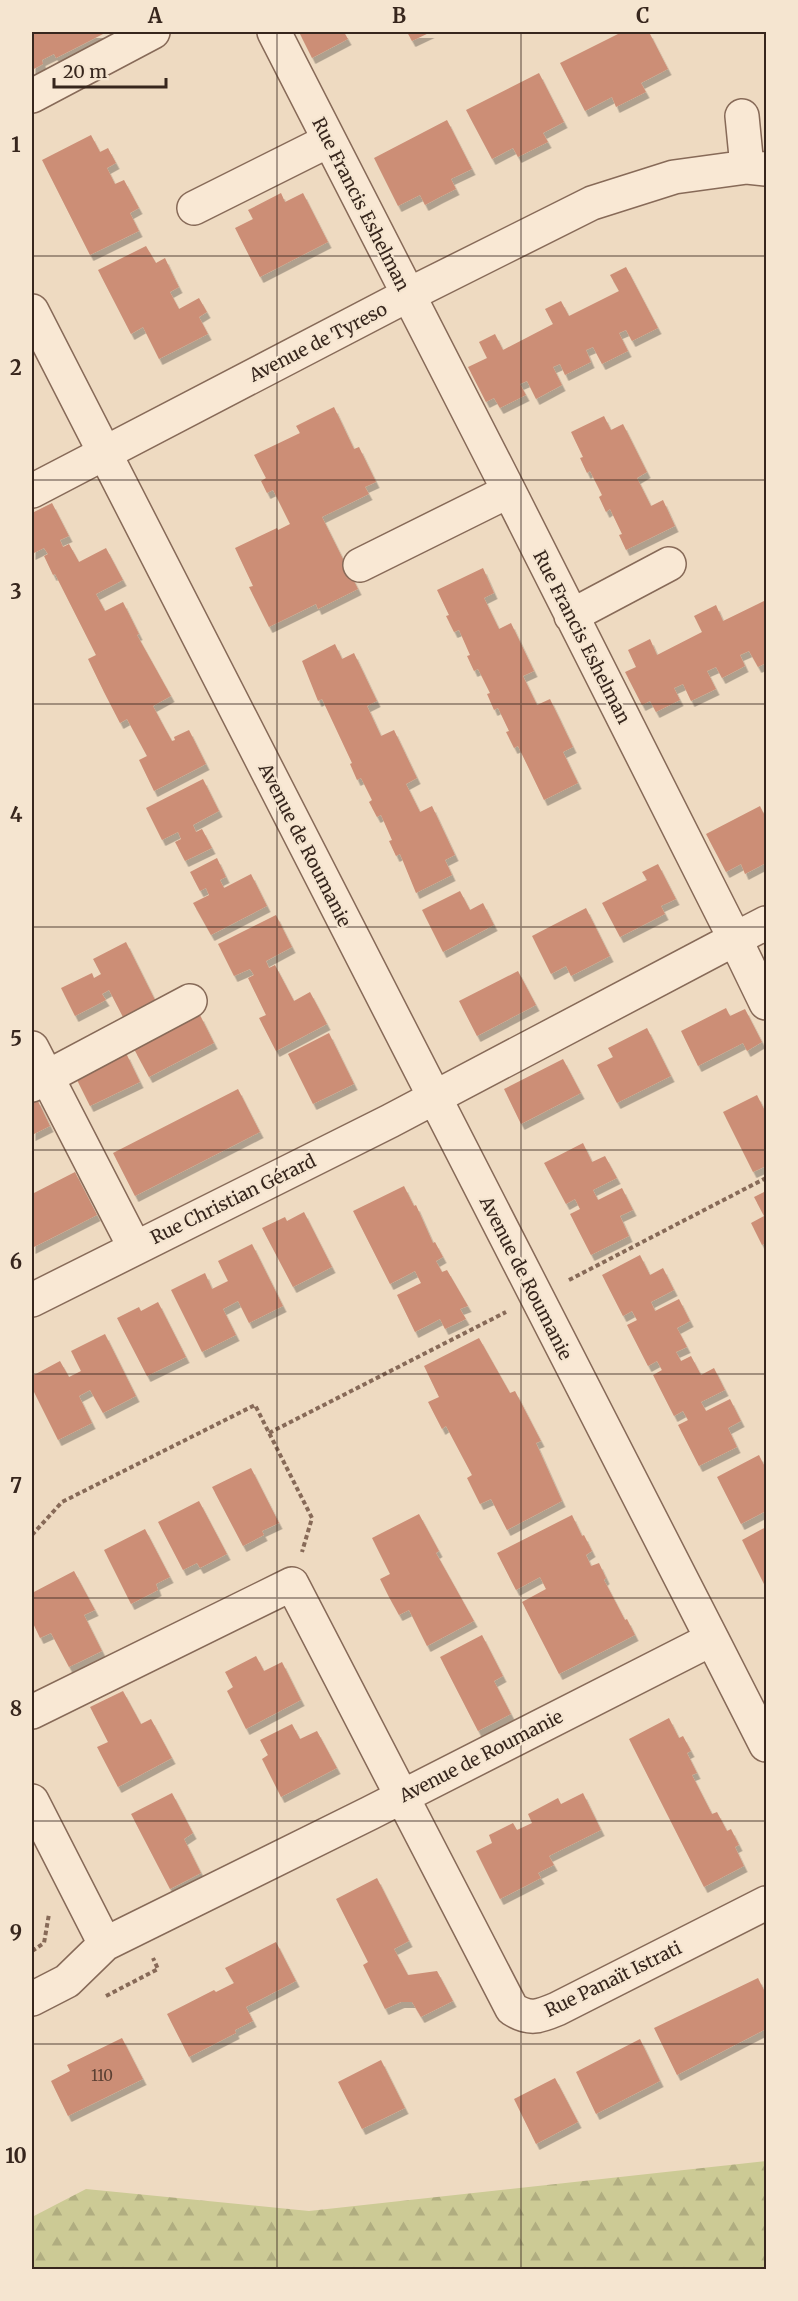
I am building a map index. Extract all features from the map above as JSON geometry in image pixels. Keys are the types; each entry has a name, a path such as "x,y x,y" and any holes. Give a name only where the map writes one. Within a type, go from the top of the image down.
{"street":[{"path":"32,96 153,32"},
{"name":"Rue Francis Eshelman","path":"274,32 509,491 766,1003"},
{"name":"Avenue de Tyreso","path":"32,490 408,295 592,203 674,177 757,168 742,116"},
{"path":"194,208 328,141"},
{"name":"Avenue de Roumanie","path":"32,310 712,1639 402,1797 105,1944 67,1981 32,1999"},
{"path":"360,565 509,491"},
{"path":"571,616 669,564"},
{"path":"434,1098 766,923"},
{"path":"39,1081 190,1001"},
{"path":"32,1048 39,1081 135,1248"},
{"name":"Rue Christian Gérard","path":"32,1300 434,1098"},
{"path":"32,1712 292,1584 402,1797"},
{"path":"712,1639 766,1745"},
{"name":"Rue Panaït Istrati","path":"402,1797 504,1995 512,2009 525,2017 541,2015 557,2009 766,1903"},
{"path":"32,1801 105,1944"}],"path":[{"path":"32,1535 62,1502 255,1405 312,1518 292,1584"},
{"path":"32,1951 44,1943 51,1905"}],"green space":[{"path":"766,2161 766,2269 32,2269 32,2217 86,2189 309,2211"}],"building":[{"path":"32,32 107,32 56,58 54,54 42,60 43,64 32,70"},
{"path":"299,32 344,32 348,39 312,58"},
{"path":"407,32 431,32 412,41"},
{"path":"622,32 649,32 668,69 641,83 646,92 616,107 612,97 585,111 560,63"},
{"path":"539,73 564,122 543,133 548,142 518,157 513,148 492,159 466,110"},
{"path":"447,120 472,169 451,179 456,189 425,205 420,195 398,206 374,158"},
{"path":"91,135 100,152 108,148 116,163 107,168 115,184 124,180 139,208 130,213 139,231 90,255 42,160"},
{"path":"281,193 285,202 303,193 328,242 260,277 235,228 253,219 248,210"},
{"path":"146,246 156,263 165,258 179,287 170,292 179,309 199,298 207,312 199,317 208,334 159,359 143,327 131,334 98,270"},
{"path":"626,267 658,328 632,341 626,330 619,333 628,351 602,364 593,347 586,350 591,362 565,375 560,364 553,367 562,385 536,399 527,381 520,384 526,395 500,408 494,398 486,402 468,367 487,358 479,342 495,334 503,350 553,324 545,309 561,301 569,316 619,291 610,275"},
{"path":"334,407 354,449 359,447 376,482 365,487 369,494 322,517 358,589 318,609 316,604 269,627 249,587 253,586 235,548 290,524 273,490 267,493 261,481 266,478 254,455 300,433 296,426"},
{"path":"604,416 611,430 623,424 647,472 637,478 651,506 663,500 675,526 626,550 619,535 622,534 610,509 606,512 599,497 602,495 590,471 587,473 580,458 583,457 571,432"},
{"path":"52,503 69,536 60,540 63,547 69,544 79,562 106,548 123,580 96,594 105,611 123,602 139,634 137,635 171,696 153,706 172,741 175,740 174,737 189,730 206,764 154,791 139,760 147,756 127,719 120,723 104,692 88,659 96,655 55,574 53,575 44,556 48,554 44,548 32,554 32,513"},
{"path":"483,568 494,593 484,598 499,629 511,623 534,671 523,676 537,705 550,699 573,747 563,752 578,783 544,800 518,746 514,748 506,732 509,731 498,708 494,710 487,694 490,693 478,669 474,671 459,630 454,632 437,590"},
{"path":"766,600 766,663 758,667 749,651 740,655 745,666 722,678 716,667 707,671 716,689 691,701 683,684 674,688 680,700 656,712 650,701 642,705 625,672 636,667 628,650 650,639 657,655 702,632 694,616 716,605 723,621"},
{"path":"335,644 342,659 354,653 377,701 367,706 381,736 394,730 417,778 406,784 420,812 432,806 455,855 445,860 452,875 416,893 400,854 396,856 389,841 392,840 381,815 377,817 369,802 372,800 361,778 357,780 350,764 352,763 322,699 318,701 302,661"},
{"path":"203,779 219,811 193,825 196,832 202,829 212,848 185,861 175,842 181,839 178,832 162,840 146,808"},
{"path":"760,806 766,818 766,863 745,874 741,864 726,872 706,834"},
{"path":"217,858 226,877 220,880 224,888 251,874 267,906 211,935 193,903 209,895 206,888 200,891 190,872"},
{"path":"658,864 676,899 661,906 665,914 620,937 602,903 647,880 642,872"},
{"path":"460,891 470,910 483,903 494,925 443,952 422,910"},
{"path":"586,908 610,956 571,976 566,966 551,974 532,936"},
{"path":"276,915 292,947 266,961 269,968 275,965 294,1001 310,992 327,1024 276,1051 259,1018 266,1015 248,978 254,975 250,969 234,976 218,944"},
{"path":"126,942 155,1000 123,1017 109,990 102,994 106,1000 75,1016 61,988 92,973 94,978 101,974 93,959"},
{"path":"518,971 536,1005 477,1036 459,1001"},
{"path":"726,1008 730,1016 745,1009 762,1042 747,1051 743,1043 698,1066 681,1031"},
{"path":"200,1015 214,1043 149,1077 134,1049"},
{"path":"647,1028 671,1076 617,1103 597,1065 613,1057 608,1048"},
{"path":"329,1033 354,1084 313,1104 288,1054"},
{"path":"126,1053 140,1082 90,1106 76,1078"},
{"path":"563,1059 581,1093 521,1124 504,1089"},
{"path":"238,1089 260,1132 135,1196 113,1153"},
{"path":"757,1095 766,1113 766,1166 753,1172 723,1112"},
{"path":"37,1099 50,1126 32,1135 32,1101"},
{"path":"583,1143 592,1162 605,1156 617,1178 593,1190 598,1200 622,1188 633,1210 620,1216 629,1236 591,1255 570,1214 580,1209 575,1199 566,1204 544,1163"},
{"path":"75,1172 97,1215 32,1248 32,1194"},
{"path":"404,1186 414,1206 416,1205 433,1243 435,1242 443,1257 436,1261 442,1272 447,1270 468,1306 460,1309 466,1319 445,1329 440,1319 415,1332 397,1295 421,1283 415,1271 390,1284 353,1211"},
{"path":"766,1191 766,1243 762,1245 751,1223 764,1216 754,1197"},
{"path":"304,1212 332,1267 293,1287 262,1228 285,1217 287,1221"},
{"path":"252,1244 283,1306 249,1323 238,1301 223,1309 236,1335 202,1352 171,1290 205,1273 212,1289 228,1281 218,1261"},
{"path":"640,1255 650,1275 663,1268 674,1290 651,1302 655,1311 679,1299 690,1321 677,1328 687,1347 676,1352 681,1361 691,1356 701,1375 714,1368 725,1390 701,1402 706,1411 730,1399 741,1421 728,1428 737,1447 699,1466 678,1425 688,1420 683,1411 674,1416 653,1375 662,1370 657,1361 648,1366 627,1325 637,1320 632,1311 623,1316 602,1275"},
{"path":"158,1302 186,1357 147,1376 117,1318 139,1307 141,1311"},
{"path":"105,1334 136,1396 103,1413 90,1390 79,1396 92,1423 58,1440 32,1388 32,1376 60,1361 69,1377 81,1371 71,1351"},
{"path":"479,1338 510,1393 515,1391 541,1441 536,1443 562,1501 507,1530 491,1499 480,1504 467,1478 472,1475 446,1426 442,1429 428,1402 439,1397 424,1366"},
{"path":"759,1455 766,1469 766,1511 741,1524 717,1477"},
{"path":"251,1468 279,1523 262,1531 264,1535 243,1546 212,1487"},
{"path":"199,1501 227,1554 200,1568 197,1563 183,1570 158,1522"},
{"path":"419,1514 439,1551 436,1553 474,1621 427,1646 409,1610 399,1615 389,1597 380,1579 390,1574 372,1538"},
{"path":"572,1515 592,1551 586,1555 591,1566 599,1563 606,1578 604,1580 635,1635 559,1674 522,1602 546,1589 540,1577 516,1590 497,1553"},
{"path":"766,1527 766,1588 742,1540"},
{"path":"145,1529 170,1577 156,1584 158,1590 131,1604 104,1550"},
{"path":"74,1571 95,1610 84,1615 102,1651 69,1667 51,1633 40,1638 32,1621 32,1593"},
{"path":"482,1635 503,1676 494,1681 511,1714 478,1731 440,1657"},
{"path":"256,1656 264,1671 282,1662 301,1700 246,1729 227,1691 233,1687 225,1672"},
{"path":"123,1691 141,1724 151,1719 172,1758 118,1787 97,1747 108,1742 90,1707"},
{"path":"669,1718 679,1738 683,1736 691,1751 687,1753 697,1773 692,1775 712,1814 717,1812 727,1831 731,1829 739,1845 735,1847 744,1866 704,1887 629,1739"},
{"path":"292,1724 300,1739 317,1731 337,1768 281,1797 262,1759 268,1755 260,1740"},
{"path":"172,1793 193,1833 184,1839 201,1873 170,1889 131,1814"},
{"path":"583,1793 601,1830 549,1856 554,1865 538,1873 541,1878 500,1899 476,1851 492,1843 489,1835 513,1823 517,1830 532,1823 528,1814 558,1798 561,1804"},
{"path":"377,1878 409,1941 394,1949 408,1975 437,1971 453,2001 421,2017 412,2002 401,2002 385,2009 363,1965 368,1962 336,1899"},
{"path":"276,1942 296,1981 246,2007 253,2021 235,2030 236,2033 189,2057 167,2014 214,1990 216,1992 234,1983 225,1968"},
{"path":"758,1978 766,1994 766,2029 677,2075 654,2028"},
{"path":"122,2038 143,2079 68,2116 51,2081 70,2071 67,2065"},
{"path":"640,2039 660,2081 596,2114 576,2072"},
{"path":"381,2060 405,2108 362,2129 338,2082"},
{"path":"555,2078 578,2122 536,2144 514,2099"}]}
